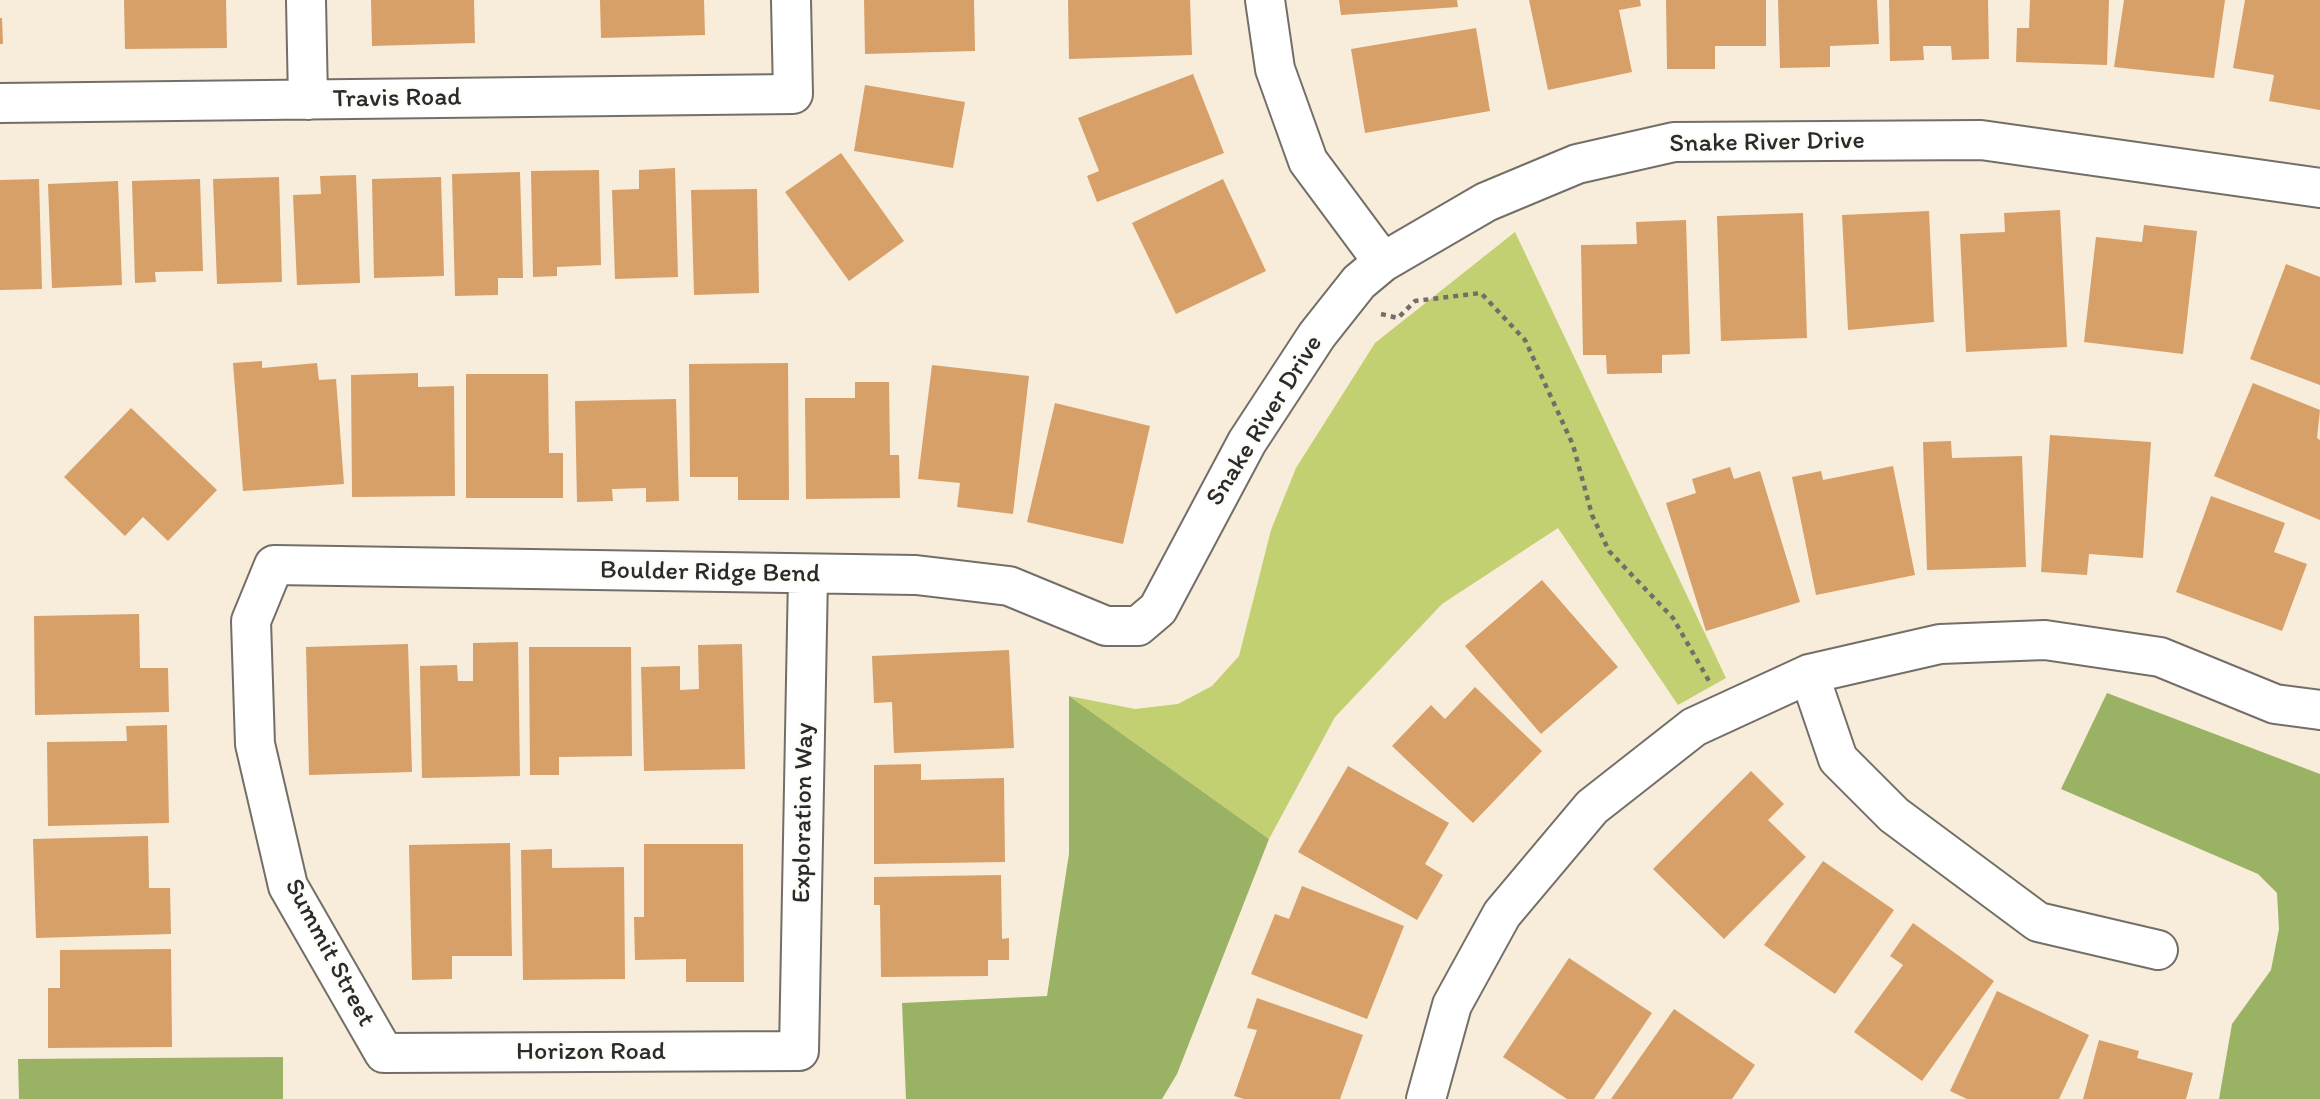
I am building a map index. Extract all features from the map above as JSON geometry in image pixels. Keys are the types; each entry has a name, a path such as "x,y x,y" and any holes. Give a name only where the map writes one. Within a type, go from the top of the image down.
{"street":[{"path":"306,0 308,100"},
{"name":"Travis Road","path":"0,103 793,94 791,0"},
{"path":"1265,0 1275,69 1308,161 1371,272"},
{"name":"Snake River Drive","path":"1138,626 1158,609 1247,442 1317,335 1371,272 1486,202 1577,164 1674,142 1981,140 2320,188"},
{"name":"Boulder Ridge Bend","path":"274,565 916,575 1009,586 1107,626 1138,626"},
{"name":"Summit Street","path":"274,565 251,621 254,744 288,886 384,1053"},
{"name":"Exploration Way","path":"799,1051 808,575"},
{"path":"1426,1099 1452,1005 1502,914 1592,807 1695,727 1809,674 1940,644 2045,640 2160,657 2276,704 2320,710"},
{"path":"1809,674 1839,759 1894,815 2038,922 2158,950"},
{"name":"Horizon Road","path":"384,1053 799,1051"}],"path":[{"path":"1371,272 1381,314 1398,318 1415,301 1481,293 1525,340 1573,446 1592,515 1609,551 1673,618 1727,712"}],"green space":[{"path":"1515,232 1726,678 1678,705 1558,528 1442,604 1335,717 1269,839 1069,696 1135,709 1178,704 1212,686 1239,656 1271,530 1296,468 1375,343"},
{"path":"2107,693 2320,774 2320,1099 2219,1099 2232,1024 2271,970 2279,929 2277,893 2258,874 2061,789"},
{"path":"1069,696 1269,839 1177,1074 1162,1099 906,1099 902,1003 1047,996 1069,854"},
{"path":"283,1057 283,1099 19,1099 18,1059"}],"building":[{"path":"124,0 226,0 227,48 125,49"},
{"path":"371,0 474,0 475,43 372,46"},
{"path":"600,0 704,0 705,35 601,38"},
{"path":"864,0 974,0 975,51 865,54"},
{"path":"1068,0 1190,0 1192,55 1069,59"},
{"path":"1339,0 1457,0 1458,7 1341,15"},
{"path":"1529,0 1640,0 1641,6 1619,10 1632,72 1548,90"},
{"path":"1666,0 1766,0 1766,46 1715,46 1715,69 1667,69"},
{"path":"1778,0 1877,0 1879,44 1830,46 1830,67 1780,68"},
{"path":"1889,0 1988,0 1989,59 1952,60 1951,46 1923,46 1924,60 1890,61"},
{"path":"2030,0 2109,0 2107,65 2016,62 2017,28 2029,28"},
{"path":"2124,0 2225,0 2214,78 2114,67"},
{"path":"2245,0 2320,0 2320,110 2269,101 2274,75 2233,68"},
{"path":"2,18 3,44 0,44"},
{"path":"1476,28 1490,111 1365,133 1351,49"},
{"path":"1193,74 1224,153 1097,202 1087,176 1099,171 1078,118"},
{"path":"865,85 965,102 953,168 854,151"},
{"path":"841,153 904,241 849,281 785,192"},
{"path":"675,168 678,277 615,279 612,190 639,189 639,170"},
{"path":"599,170 601,265 557,267 557,276 533,277 531,171"},
{"path":"520,172 523,278 498,278 498,295 455,296 452,174"},
{"path":"356,175 360,283 297,285 293,195 321,194 320,176"},
{"path":"279,177 282,282 217,284 213,179"},
{"path":"441,177 444,276 374,278 372,179"},
{"path":"39,179 42,289 0,290 0,180"},
{"path":"200,179 203,271 155,272 156,282 135,283 132,181"},
{"path":"1223,179 1266,271 1176,314 1132,223"},
{"path":"118,181 122,285 52,288 48,184"},
{"path":"757,189 759,293 694,295 691,190"},
{"path":"2060,210 2067,347 1966,352 1960,234 2005,232 2004,213"},
{"path":"1929,211 1934,322 1848,330 1842,215"},
{"path":"1803,213 1807,338 1721,341 1717,216"},
{"path":"1686,220 1690,354 1662,355 1662,373 1607,374 1606,355 1583,355 1581,245 1637,244 1636,222"},
{"path":"2144,225 2197,231 2183,354 2084,342 2096,237 2142,242"},
{"path":"2286,264 2320,277 2320,385 2250,359"},
{"path":"262,361 262,368 317,363 319,380 336,379 344,484 243,491 233,363"},
{"path":"788,363 789,500 738,500 738,477 690,477 689,364"},
{"path":"932,365 1029,376 1013,514 957,507 960,483 918,479"},
{"path":"418,373 418,387 454,386 455,496 352,497 351,375"},
{"path":"466,374 548,374 549,453 563,453 563,498 466,498"},
{"path":"855,382 889,382 890,455 899,455 900,498 806,499 805,398 855,398"},
{"path":"2253,383 2320,410 2317,438 2320,440 2320,520 2214,476"},
{"path":"676,399 679,501 646,502 646,488 612,489 613,501 577,502 575,401"},
{"path":"1055,403 1150,426 1123,544 1027,522"},
{"path":"131,408 217,490 168,541 143,517 125,536 64,477"},
{"path":"2050,435 2151,442 2143,558 2089,554 2087,575 2041,572"},
{"path":"1951,441 1952,458 2022,456 2026,567 1927,570 1923,442"},
{"path":"1893,466 1915,575 1816,595 1792,477 1821,471 1823,480"},
{"path":"1730,467 1734,479 1760,471 1800,602 1706,631 1666,503 1696,493 1692,479"},
{"path":"2211,496 2285,523 2274,552 2307,564 2282,631 2176,592"},
{"path":"1542,580 1618,667 1541,734 1465,646"},
{"path":"139,614 140,668 168,668 169,712 35,715 34,616"},
{"path":"518,642 520,776 422,778 420,666 457,665 458,681 473,681 473,643"},
{"path":"408,644 412,772 309,775 306,647"},
{"path":"742,644 745,769 644,771 641,667 680,666 680,690 699,689 698,645"},
{"path":"529,647 631,647 632,756 559,757 559,775 530,775"},
{"path":"1009,650 1014,748 894,753 892,702 874,703 872,656"},
{"path":"1475,687 1542,751 1473,823 1392,746 1431,705 1445,719"},
{"path":"167,725 169,823 48,826 47,742 127,741 126,726"},
{"path":"921,764 921,780 1004,778 1005,862 874,864 874,765"},
{"path":"1348,766 1449,823 1425,864 1443,875 1417,920 1298,852"},
{"path":"1751,771 1784,804 1768,820 1806,857 1724,939 1653,869"},
{"path":"148,836 149,888 170,888 171,934 36,938 33,839"},
{"path":"510,843 512,956 452,956 452,979 412,980 409,845"},
{"path":"644,844 743,844 744,982 686,982 686,959 635,960 634,917 644,917"},
{"path":"552,849 552,868 624,867 625,979 523,980 521,850"},
{"path":"1823,861 1894,910 1835,994 1764,945"},
{"path":"1001,875 1002,939 1009,938 1009,960 988,960 988,976 881,977 880,905 874,905 874,877"},
{"path":"1302,886 1404,926 1367,1019 1251,974 1275,914 1289,919"},
{"path":"1913,923 1994,981 1922,1081 1854,1032 1903,965 1890,956"},
{"path":"171,949 172,1047 48,1048 48,988 60,988 60,950"},
{"path":"1569,958 1652,1013 1594,1099 1567,1099 1503,1057"},
{"path":"1997,991 2089,1035 2059,1099 1967,1099 1950,1091"},
{"path":"1257,998 1363,1035 1340,1099 1244,1099 1234,1096 1257,1030 1247,1028"},
{"path":"1674,1009 1755,1065 1732,1099 1611,1099"},
{"path":"2099,1040 2139,1051 2137,1058 2193,1073 2186,1099 2083,1099"}]}
